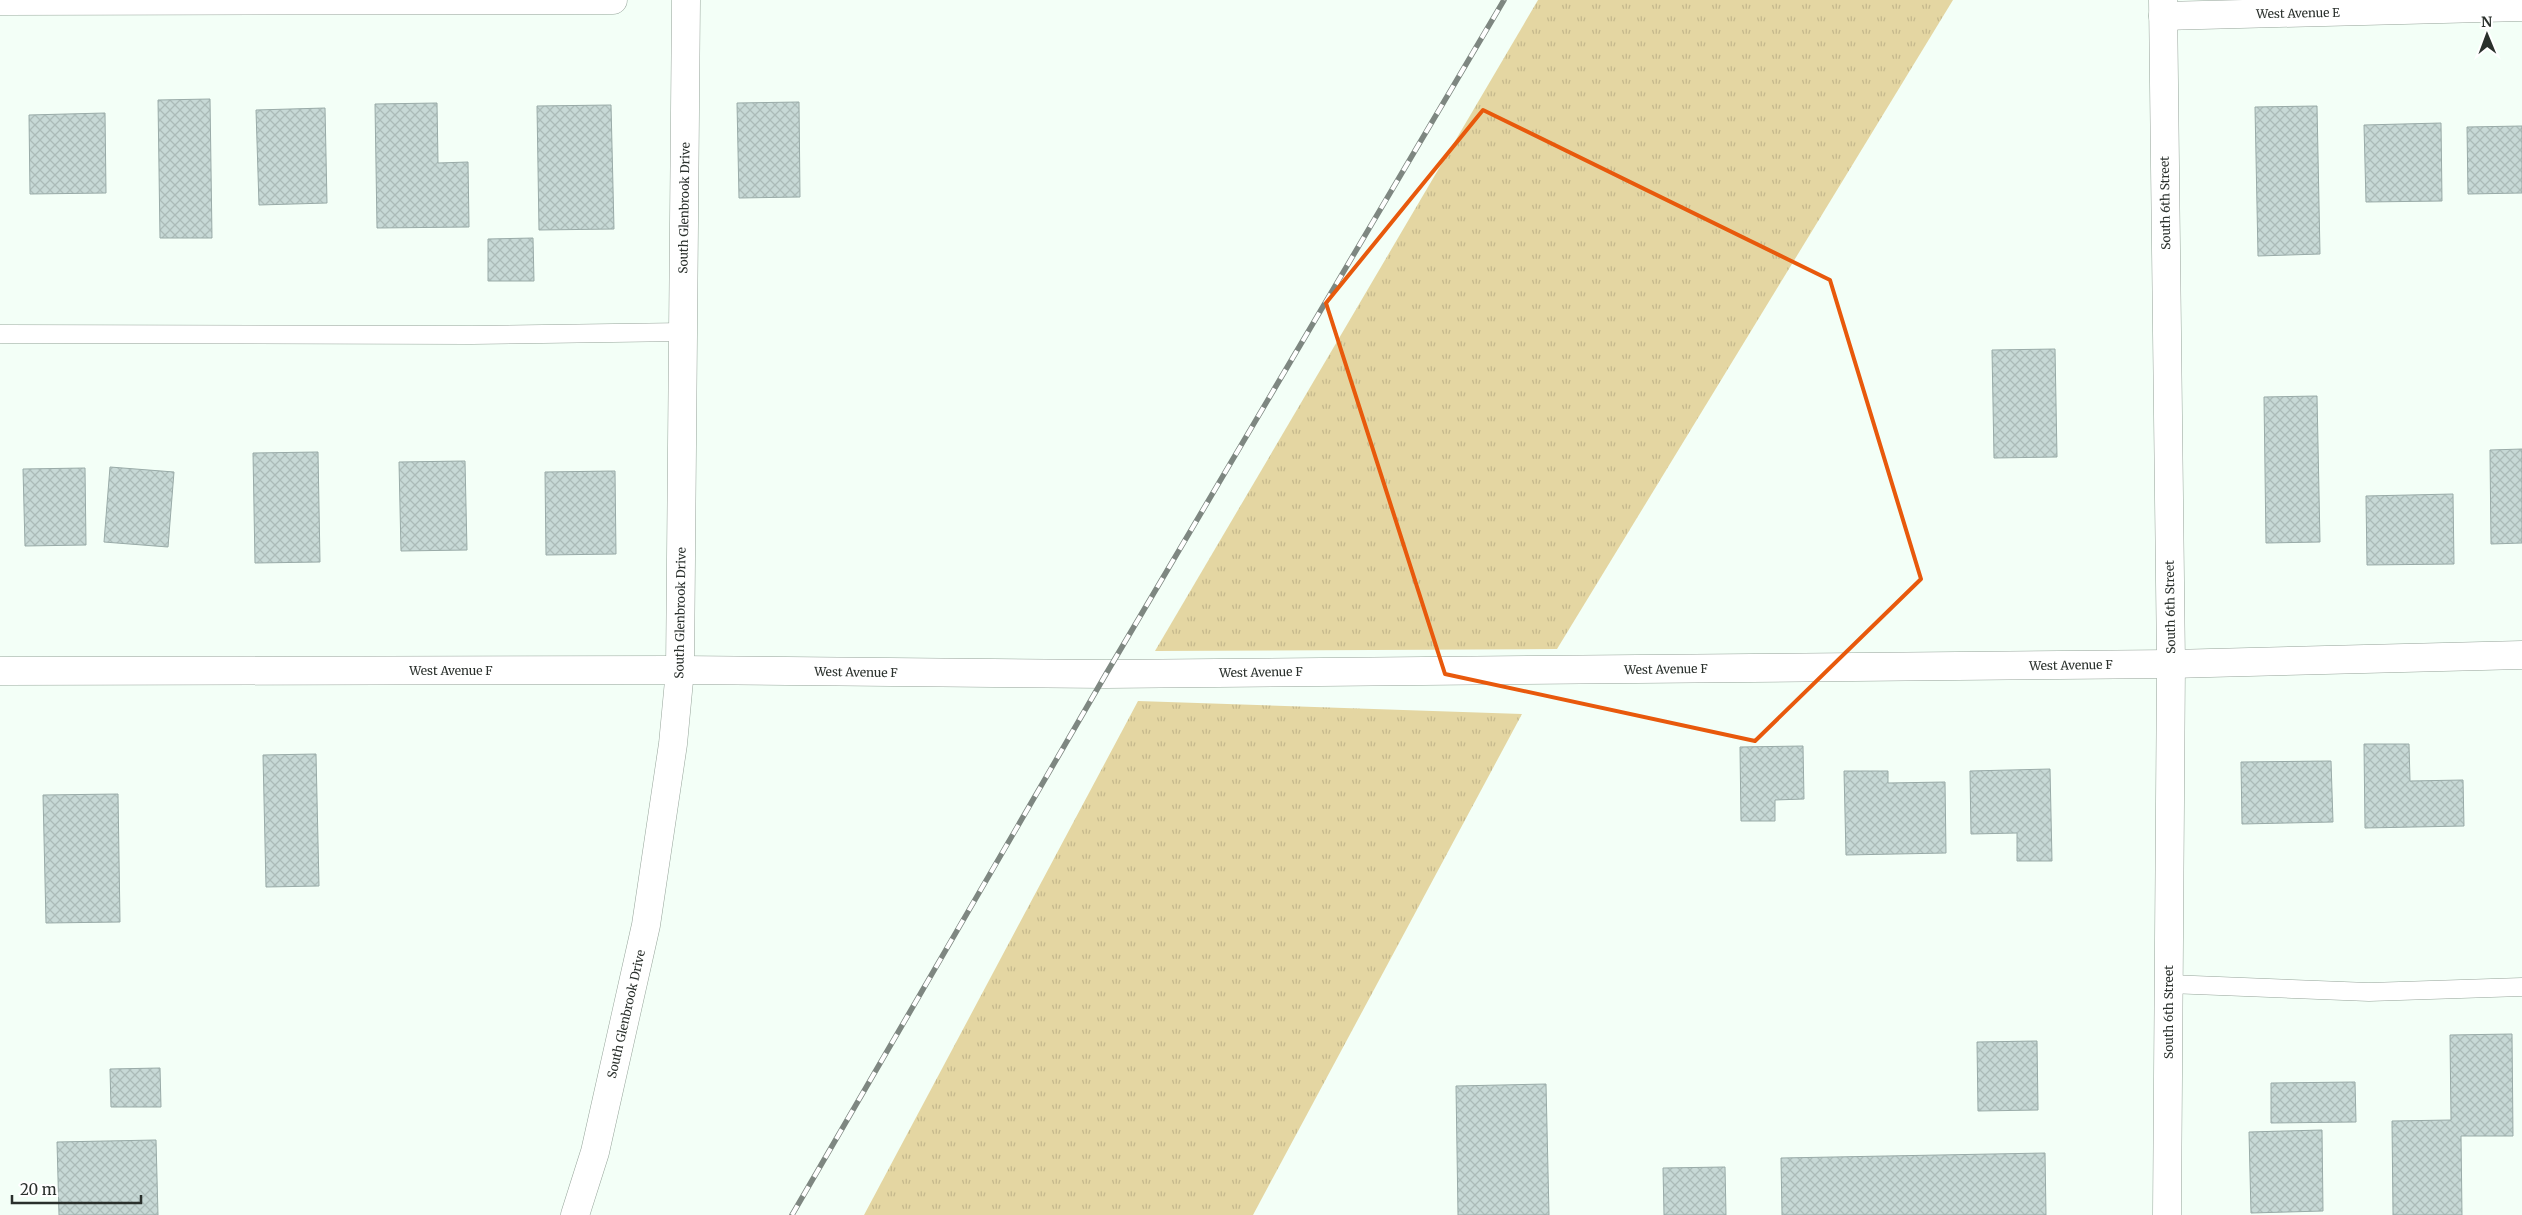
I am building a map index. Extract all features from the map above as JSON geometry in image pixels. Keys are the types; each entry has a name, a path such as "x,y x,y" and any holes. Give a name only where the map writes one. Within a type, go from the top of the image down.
{"street":[{"path":"0,1 613,0"},
{"name":"South Glenbrook Drive","path":"575,1215 595,1152 646,926 673,744 680,670 686,0"},
{"name":"West Avenue E","path":"2163,8 2522,7"},
{"name":"South 6th Street","path":"2163,8 2171,664 2167,1215"},
{"name":"West Avenue F","path":"0,671 680,670 1106,674 2171,664 2522,655"}],"lane":[{"path":"0,334 472,336 683,332"},
{"path":"2169,984 2369,992 2522,987"}],"highlighted area":[{"path":"1483,110 1830,280 1921,579 1755,741 1445,674 1326,303"}],"green space":[{"path":"1538,0 1953,0 1557,649 1155,651"},
{"path":"1138,701 1522,714 1253,1215 864,1215"}],"building":[{"path":"210,99 212,238 160,238 158,100"},
{"path":"799,102 800,197 739,198 737,103"},
{"path":"437,103 438,163 468,162 469,227 377,228 375,104"},
{"path":"611,105 614,229 539,230 537,106"},
{"path":"2317,106 2320,254 2258,256 2255,107"},
{"path":"325,108 327,203 259,205 256,110"},
{"path":"105,113 106,193 30,194 29,115"},
{"path":"2441,123 2442,201 2366,202 2364,125"},
{"path":"2522,126 2522,193 2468,194 2467,127"},
{"path":"533,238 534,281 488,281 488,239"},
{"path":"2055,349 2057,457 1994,458 1992,350"},
{"path":"2317,396 2320,542 2266,543 2264,397"},
{"path":"2522,449 2522,543 2491,544 2490,450"},
{"path":"318,452 320,562 255,563 253,453"},
{"path":"465,461 467,550 401,551 399,462"},
{"path":"110,467 174,472 168,547 104,542"},
{"path":"85,468 86,545 25,546 23,469"},
{"path":"615,471 616,554 546,555 545,472"},
{"path":"2453,494 2454,564 2367,565 2366,496"},
{"path":"2364,744 2409,744 2410,781 2463,780 2464,826 2365,828"},
{"path":"1803,746 1804,799 1775,800 1775,821 1741,821 1740,747"},
{"path":"316,754 319,886 266,887 263,755"},
{"path":"2331,761 2333,822 2242,824 2241,762"},
{"path":"2050,769 2052,861 2017,861 2017,833 1971,834 1970,771"},
{"path":"1844,771 1888,771 1888,783 1945,782 1946,853 1846,855"},
{"path":"118,794 120,922 46,923 43,795"},
{"path":"2512,1034 2513,1136 2461,1136 2462,1215 2393,1215 2392,1121 2451,1120 2450,1035"},
{"path":"2037,1041 2038,1110 1978,1111 1977,1042"},
{"path":"160,1068 161,1107 111,1107 110,1069"},
{"path":"2355,1082 2356,1122 2271,1123 2271,1083"},
{"path":"1546,1084 1549,1215 1458,1215 1456,1086"},
{"path":"2322,1130 2323,1211 2251,1213 2249,1132"},
{"path":"156,1140 158,1215 59,1215 57,1142"},
{"path":"2045,1153 2046,1215 1782,1215 1781,1158"},
{"path":"1725,1167 1726,1215 1664,1215 1663,1168"}],"railway":[{"path":"792,1215 1106,674 1504,0"}]}
